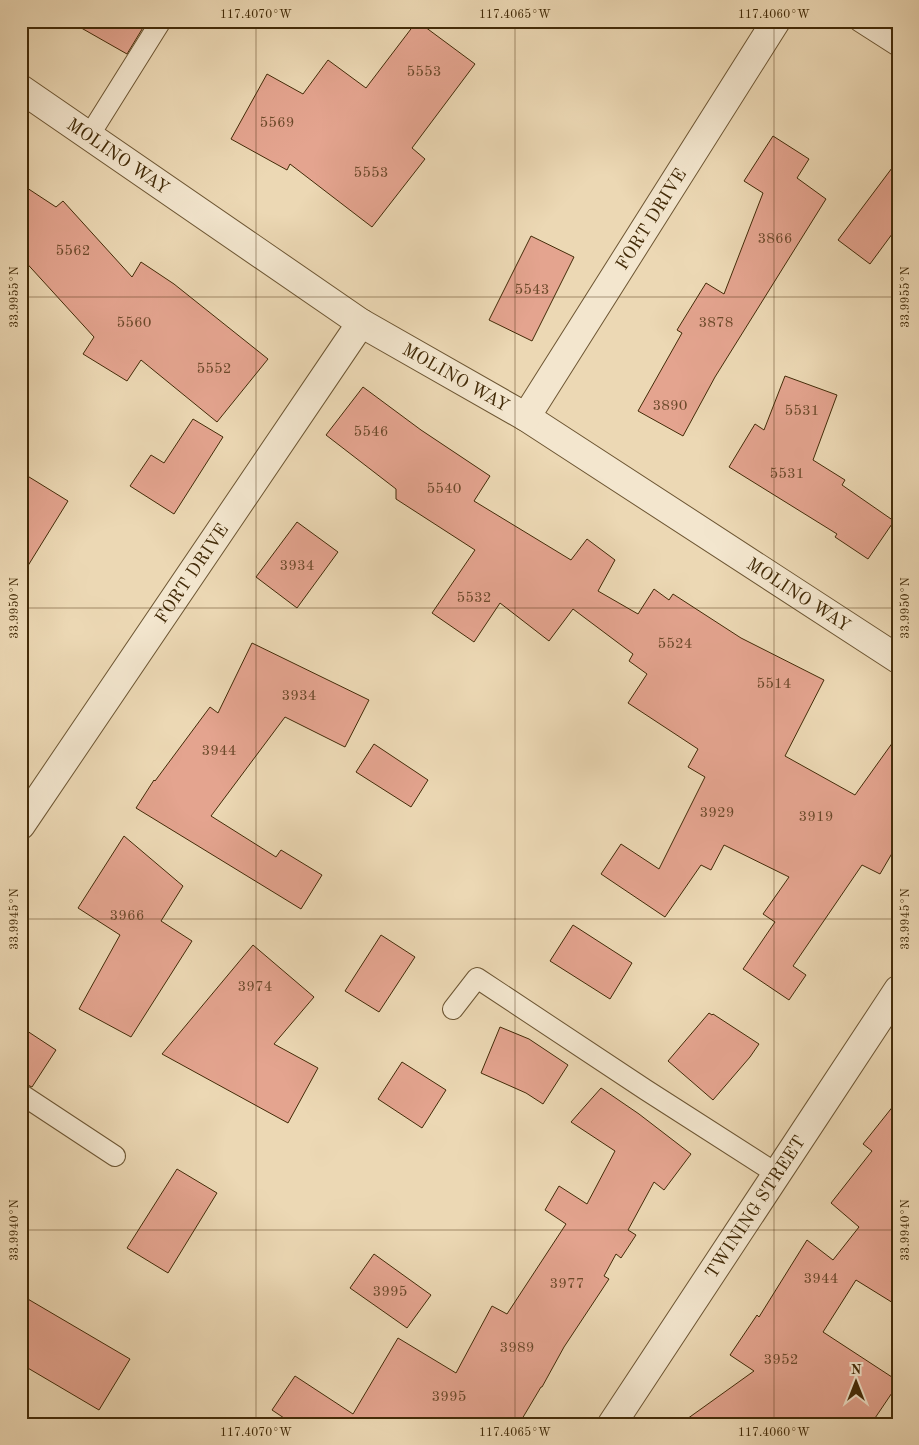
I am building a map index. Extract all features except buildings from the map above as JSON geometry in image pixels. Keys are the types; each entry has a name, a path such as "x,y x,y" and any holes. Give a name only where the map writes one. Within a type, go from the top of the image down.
{"street":[{"name":"FORT DRIVE","path":"526,417 776,21"},
{"name":"MOLINO WAY","path":"21,89 362,323 526,417 898,658"},
{"name":"FORT DRIVE","path":"21,825 362,323"},
{"name":"TWINING STREET","path":"618,1422 898,990"}],"lane":[{"path":"89,136 161,21"},
{"path":"859,21 898,46"},
{"path":"453,1009 477,978 777,1174"},
{"path":"21,1094 115,1156"}]}
